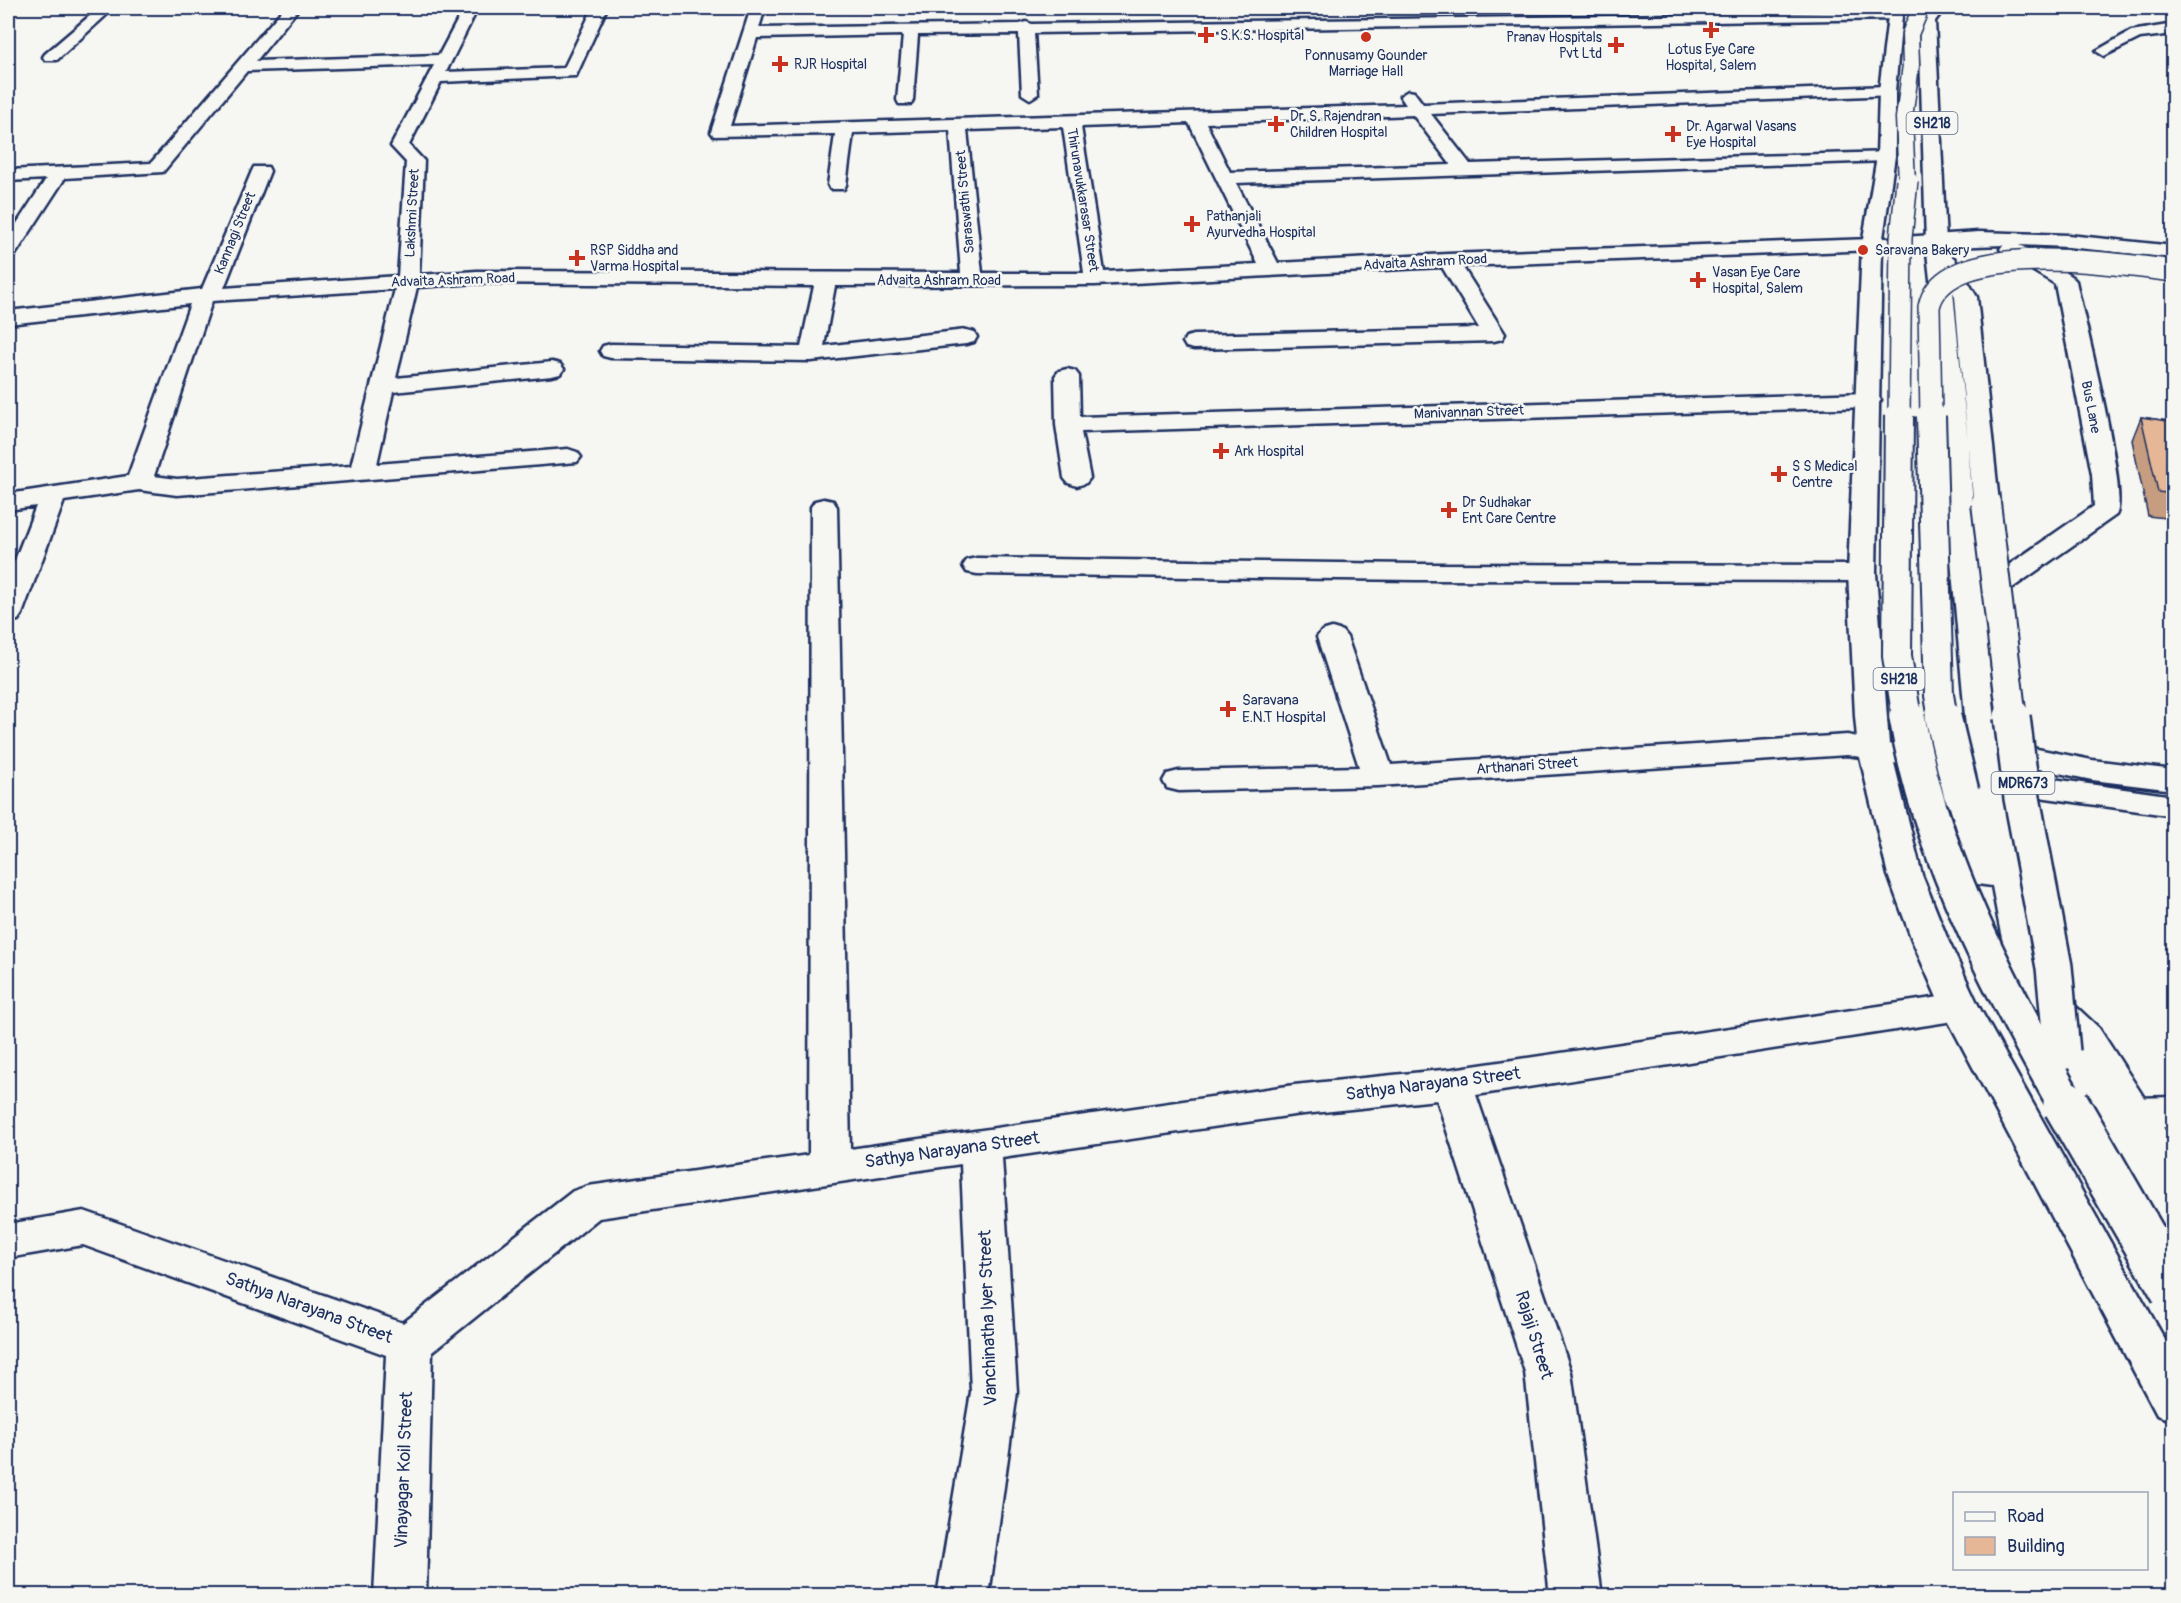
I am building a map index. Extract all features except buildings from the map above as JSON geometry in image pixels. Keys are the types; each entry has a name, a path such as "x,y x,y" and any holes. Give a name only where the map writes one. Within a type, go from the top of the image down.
{"street":[{"path":"51,57 107,8"},
{"path":"8,175 156,168 292,8"},
{"name":"Lakshmi Street","path":"362,473 408,280 415,161 400,146 471,8"},
{"path":"243,66 570,73 600,8"},
{"path":"758,8 720,132 1196,118 1887,91"},
{"path":"1529,8 1542,21"},
{"path":"1842,8 1917,12"},
{"path":"750,33 910,32 1026,27 1542,21 1917,12"},
{"path":"1917,12 1887,91 1886,156 1872,245 1862,573 1873,733 1905,875 1930,940 1960,1007 2174,1401"},
{"name":"SH218","path":"1917,12 1937,237 1966,297 1986,503 2022,798 2054,967 2062,1052"},
{"name":"SH218","path":"1917,12 1910,34 1911,65 1904,118 1908,178 1901,238 1897,656 1902,705 1924,789 1960,891 1985,951 2022,1026 2174,1292"},
{"path":"1026,27 1030,94"},
{"path":"2104,51 2136,34 2174,29"},
{"path":"905,100 910,32"},
{"path":"1403,90 1464,169"},
{"path":"1196,118 1271,269"},
{"name":"Thirunavukkarasar Street","path":"1071,121 1095,279"},
{"name":"Saraswathi Street","path":"958,125 972,280"},
{"path":"837,185 845,128"},
{"path":"1224,178 1886,156"},
{"name":"Kannagi Street","path":"139,482 206,295 261,171"},
{"path":"10,245 60,172"},
{"path":"1937,237 1947,334 1956,471 1985,761 2023,953 2041,996 2085,1038 2174,1180"},
{"name":"Bus Lane","path":"1937,237 1979,238 2022,254 2065,281 2105,474 2107,509 1971,604"},
{"name":"Advaita Ashram Road","path":"8,317 206,295 477,277 826,280 1095,279 1448,261 1872,245 1937,237"},
{"path":"1979,238 2068,241 2174,252"},
{"path":"1900,297 1911,278 1919,272 1941,261 1971,254 2007,250 2049,250 2174,261"},
{"path":"1194,342 1494,334 1448,261"},
{"path":"2174,271 2062,261 1991,264 1960,272 1945,280 1929,301 1929,363 1941,706 1947,740 1961,792 1981,847 2009,947 2062,1052 2174,1232"},
{"path":"811,354 826,280"},
{"path":"611,351 811,354 966,337"},
{"path":"383,386 552,369"},
{"path":"1067,376 1068,424 1077,478"},
{"name":"Manivannan Street","path":"1068,424 1869,400"},
{"path":"8,502 139,482 177,487 568,457"},
{"path":"8,614 53,495"},
{"path":"824,507 830,1168"},
{"path":"977,566 1427,572 1862,573"},
{"path":"1332,637 1378,776"},
{"name":"MDR673","path":"1873,733 1985,761 2038,787 2174,806"},
{"name":"Arthanari Street","path":"1179,781 1378,776 1847,745 1873,733"},
{"path":"1985,761 2174,780"},
{"name":"Sathya Narayana Street","path":"8,1240 84,1228 409,1344 588,1203 1294,1100 1452,1083 1960,1007"},
{"name":"Rajaji Street","path":"1452,1083 1548,1372 1576,1596"},
{"path":"2134,1113 2174,1112"},
{"name":"Vanchinatha Iyer Street","path":"963,1596 994,1392 981,1146"},
{"name":"Vinayagar Koil Street","path":"400,1596 409,1344"}],"place":[{"name":"Lotus Eye Care Hospital, Salem","path":"1711,30"},
{"name":"S.K.S. Hospital","path":"1206,35"},
{"name":"Ponnusamy Gounder Marriage Hall","path":"1366,37"},
{"name":"Pranav Hospitals Pvt Ltd","path":"1616,45"},
{"name":"RJR Hospital","path":"780,64"},
{"name":"Dr. S. Rajendran Children Hospital","path":"1276,124"},
{"name":"Dr. Agarwal Vasans Eye Hospital","path":"1673,134"},
{"name":"Pathanjali Ayurvedha Hospital","path":"1192,224"},
{"name":"Saravana Bakery","path":"1863,250"},
{"name":"RSP Siddha and Varma Hospital","path":"577,258"},
{"name":"Vasan Eye Care Hospital, Salem","path":"1698,280"},
{"name":"Ark Hospital","path":"1221,451"},
{"name":"S S Medical Centre","path":"1779,474"},
{"name":"Dr Sudhakar Ent Care Centre","path":"1449,510"},
{"name":"Saravana E.N.T Hospital","path":"1228,709"}]}
